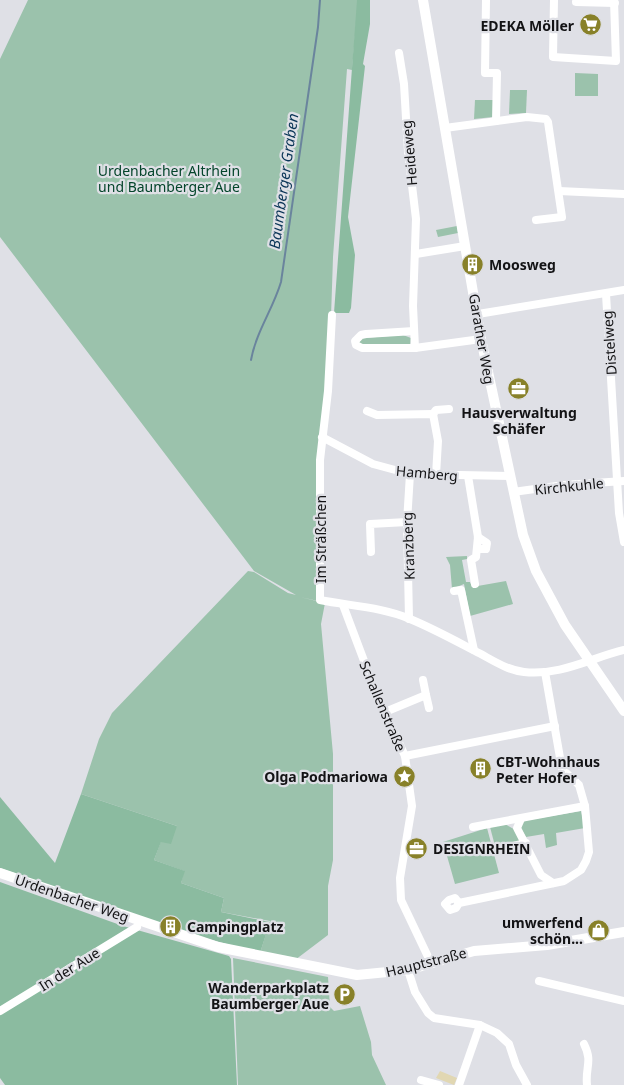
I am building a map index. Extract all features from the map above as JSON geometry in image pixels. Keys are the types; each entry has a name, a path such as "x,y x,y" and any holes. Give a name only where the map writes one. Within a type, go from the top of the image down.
{"street":[{"name":"Garather Weg","path":"423,0 481,339 523,535 536,571 565,625 624,711"},
{"path":"486,0 486,73 497,73 496,121"},
{"path":"554,0 553,57 616,61 614,2 576,2"},
{"path":"615,37 624,37"},
{"name":"Heideweg","path":"399,53 404,84 408,152 416,219 416,254 413,282 415,348"},
{"path":"445,128 538,117 548,122 562,217 536,220"},
{"path":"559,192 624,194"},
{"path":"416,254 465,246"},
{"path":"478,314 624,290"},
{"name":"Distelweg","path":"606,294 621,481 619,514 624,533 624,542"},
{"name":"Im Sträßchen","path":"332,315 328,391 322,437 320,600 409,618 506,667 524,672 545,672 589,662 624,650"},
{"path":"414,331 360,335 355,341 356,345 362,348 415,348 481,339"},
{"path":"367,411 376,415 433,414 436,410 449,409"},
{"path":"433,414 438,441 436,475"},
{"name":"Hamberg","path":"322,437 373,464 410,474 510,476"},
{"name":"Kranzberg","path":"409,618 407,522 410,474"},
{"path":"468,476 478,537 476,557 471,560 475,584"},
{"name":"Kirchkuhle","path":"513,492 621,481"},
{"path":"371,552 370,524 407,522"},
{"path":"454,591 461,590 474,650"},
{"name":"Schallenstraße","path":"343,605 405,756 412,806 400,878 402,900 431,963"},
{"path":"350,622 360,608"},
{"path":"459,904 553,884 573,876 581,870 586,861 589,852 585,806 578,785 563,771 545,672"},
{"path":"423,680 429,708"},
{"path":"386,712 426,695"},
{"path":"405,756 556,726"},
{"path":"472,827 585,806"},
{"path":"517,828 521,819"},
{"path":"506,822 517,828 526,842 541,876 553,884"},
{"path":"508,847 526,842"},
{"name":"Urdenbacher Weg","path":"0,873 140,925"},
{"path":"539,887 541,876"},
{"name":"Hauptstraße","path":"140,925 218,946 335,972 368,975 408,970 474,951 547,944 624,932"},
{"name":"In der Aue","path":"0,1011 140,925"},
{"path":"408,970 419,1000 434,1018 480,1024 497,1033 509,1044 516,1065 527,1085"},
{"path":"539,982 624,1001"},
{"path":"459,1085 480,1024"},
{"path":"584,1044 589,1054 590,1063 586,1076 587,1085"},
{"path":"421,1080 439,1085"}],"green space":[{"name":"Urdenbacher Altrhein und Baumberger Aue","path":"28,0 358,0 352,70 347,69 333,257 330,347 323,431 319,434 318,601 300,597 325,603 321,624 333,754 333,860 328,886 328,935 295,960 260,953 270,921 221,912 224,898 181,883 184,871 154,860 161,841 177,826 81,794 99,739 112,713 248,571 254,572 288,593 296,595 254,571 0,237 0,59"},
{"path":"357,0 370,0 370,24 363,64 365,66 348,217 355,255 351,308 349,313 334,313"},
{"path":"575,73 598,74 598,96 575,96"},
{"path":"510,90 527,90 526,113 509,114"},
{"path":"475,100 493,100 493,117 474,119"},
{"path":"457,226 458,233 438,237 436,230"},
{"path":"403,335 411,338 410,345 362,346 359,343 364,338"},
{"path":"467,556 467,559 462,560 466,582 470,582 472,587 506,581 513,604 470,616 464,584 452,589 450,565 446,557"},
{"path":"81,794 177,826 171,844 161,842 154,860 185,871 181,883 224,898 221,912 270,922 260,953 179,931 179,928 160,922 158,924 0,868 0,797 55,863"},
{"path":"581,811 585,828 556,833 557,845 546,848 544,834 526,837 521,829 522,821"},
{"path":"505,824 517,831 520,839 518,842 495,846 490,827"},
{"path":"487,828 499,873 455,884 443,842"},
{"path":"0,882 123,926 229,956 231,959 237,1085 5,1085 0,1078"},
{"path":"528,918 528,927 513,929 513,921"},
{"path":"233,958 328,977 330,1007 334,1011 360,1006 371,1042 372,1055 386,1085 238,1085"}],"sand":[{"path":"440,1071 457,1078 454,1085 436,1078"}],"waterway":[{"name":"Baumberger Graben","path":"251,360 253,350 281,282 318,27 320,0"}],"place":[{"name":"EDEKA Möller","path":"590,25"},
{"name":"Moosweg","path":"473,264"},
{"name":"Hausverwaltung Schäfer","path":"519,389"},
{"name":"CBT-Wohnhaus Peter Hofer","path":"480,769"},
{"name":"Olga Podmariowa","path":"404,776"},
{"name":"DESIGNRHEIN","path":"417,848"},
{"name":"Campingplatz","path":"171,926"},
{"name":"umwerfend schön...","path":"599,930"},
{"name":"Wanderparkplatz Baumberger Aue","path":"345,995"}]}
